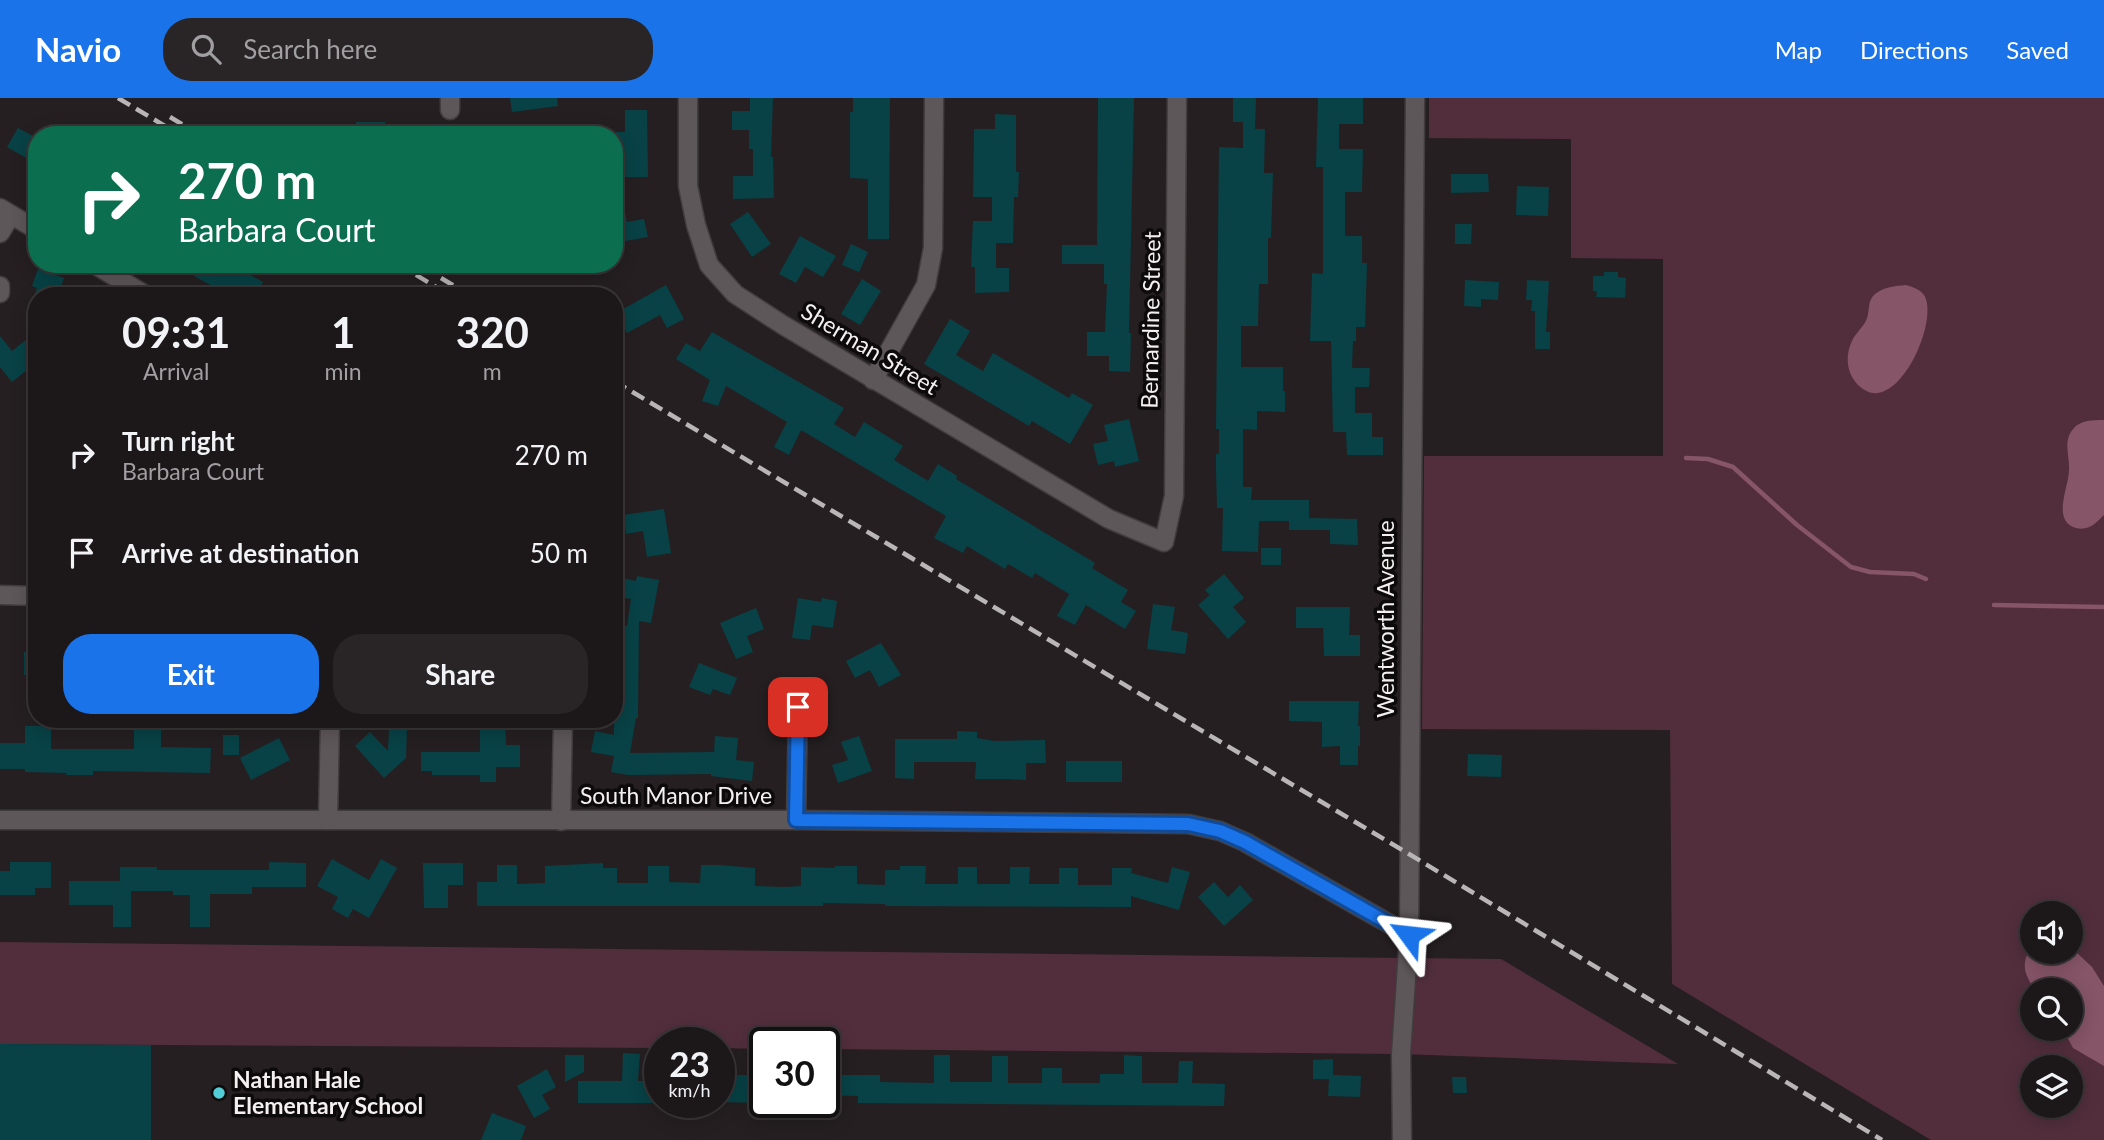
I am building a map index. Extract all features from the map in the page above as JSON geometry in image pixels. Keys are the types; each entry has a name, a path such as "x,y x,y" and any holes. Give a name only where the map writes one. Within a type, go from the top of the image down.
{"street":[{"name":"Sherman Street","path":"688,98 688,186 696,225 709,265 735,293 873,380 1109,519 1164,542"},
{"path":"873,380 926,285 933,248 934,98"},
{"name":"Bernardine Street","path":"1164,542 1174,496 1177,98"},
{"name":"Wentworth Avenue","path":"1402,1140 1401,1054 1409,935 1415,98"},
{"path":"0,233 6,212 28,225"},
{"path":"109,273 132,287"},
{"path":"0,286 0,293"},
{"path":"0,595 28,596"},
{"path":"796,820 798,707"},
{"path":"328,820 330,728"},
{"path":"561,821 563,728"},
{"name":"South Manor Drive","path":"0,820 796,820 1188,824 1220,831 1245,842 1409,935"}],"shaded area":[{"path":"1429,98 2104,98 2104,1140 1931,1140 1672,984 1670,730 1422,729 1424,456 1663,456 1663,259 1571,258 1571,139 1429,138"},
{"path":"1906,285 1916,288 1924,295 1927,307 1926,324 1921,342 1913,361 1890,388 1876,393 1863,389 1853,379 1848,367 1852,341 1866,321 1872,297 1886,288"},
{"path":"2104,420 2104,515 2088,527 2076,528 2064,518 2063,511 2069,470 2068,438 2080,423"},
{"path":"0,942 1501,959 1678,1064 1401,1054 840,1049 840,1027 749,1027 749,1049 735,1048 735,1027 644,1027 644,1048 0,1044"},
{"path":"2083,958 2092,967 2104,986 2104,1066 2073,1048 2069,1041 2083,1041 2083,978 2028,978 2025,964 2083,964"}],"building":[{"path":"510,98 557,98 558,106 512,112"},
{"path":"750,98 773,98 771,157 774,198 733,199 733,176 753,176 753,149 749,149 749,130 732,130 732,111 750,111"},
{"path":"853,98 890,98 889,239 868,239 868,179 850,178 850,112 853,112"},
{"path":"1098,98 1134,98 1130,372 1109,371 1109,356 1087,356 1087,332 1105,332 1107,284 1104,284 1104,264 1062,264 1062,245 1097,245"},
{"path":"1233,98 1256,98 1255,129 1265,129 1264,173 1273,173 1268,284 1259,284 1258,326 1241,326 1241,367 1283,367 1285,391 1285,412 1257,411 1257,430 1243,429 1243,487 1252,487 1251,500 1309,500 1309,518 1357,519 1358,545 1330,544 1330,530 1289,530 1289,521 1259,521 1258,552 1222,551 1223,508 1217,508 1216,470 1216,454 1219,454 1219,429 1216,429 1219,147 1243,148 1243,122 1233,122"},
{"path":"1318,98 1363,98 1363,124 1339,124 1339,149 1363,149 1362,192 1345,192 1345,236 1362,236 1362,263 1367,263 1365,327 1356,327 1352,368 1370,368 1369,387 1355,387 1355,413 1372,413 1372,437 1383,437 1383,455 1347,455 1346,432 1333,432 1331,341 1310,341 1312,273 1323,274 1323,167 1316,167"},
{"path":"625,110 647,110 648,177 623,177"},
{"path":"995,114 1016,115 1016,172 1019,172 1018,197 1014,197 1013,243 996,243 996,268 1009,268 1009,292 975,293 975,267 971,267 973,221 992,221 992,197 973,197 974,129 995,129"},
{"path":"356,122 385,122 385,126 356,126"},
{"path":"18,128 28,133 28,159 7,147"},
{"path":"1451,174 1488,174 1489,192 1451,193"},
{"path":"1517,186 1549,187 1548,216 1516,215"},
{"path":"623,201 627,222 644,219 648,237 623,241"},
{"path":"748,212 771,244 752,257 730,224"},
{"path":"1455,224 1472,224 1471,244 1455,244"},
{"path":"800,236 836,256 823,277 805,267 796,283 779,274"},
{"path":"851,244 868,252 859,272 842,265"},
{"path":"1604,272 1618,272 1618,277 1626,278 1625,298 1596,297 1597,291 1593,291 1593,276 1604,276"},
{"path":"37,273 50,273 64,278 61,287 32,286"},
{"path":"188,273 247,273 263,282 260,287 214,287"},
{"path":"862,279 881,291 860,325 841,314"},
{"path":"1465,280 1499,282 1498,300 1481,299 1481,307 1464,306"},
{"path":"1527,280 1549,281 1546,332 1550,332 1550,349 1535,349 1535,311 1531,311 1532,300 1526,300"},
{"path":"666,285 684,319 667,328 660,315 627,333 623,326 623,309"},
{"path":"950,319 970,331 956,355 983,371 993,353 1069,398 1072,393 1093,405 1070,444 1032,421 1029,426 924,364"},
{"path":"712,332 844,408 834,424 855,437 864,422 903,446 894,460 928,481 938,464 957,476 956,479 1095,563 1092,568 1128,590 1121,602 1136,611 1125,629 1086,605 1075,625 1057,616 1069,594 1035,573 1032,578 1008,564 1005,569 967,546 963,553 934,538 946,516 801,430 789,455 774,447 787,422 726,386 718,406 702,401 710,380 676,359 686,343 700,351"},
{"path":"0,336 12,351 27,339 28,371 12,382 0,367"},
{"path":"1129,419 1139,461 1115,467 1114,461 1098,465 1093,444 1108,441 1104,425"},
{"path":"664,509 671,553 647,557 643,531 626,534 623,515"},
{"path":"1261,548 1281,548 1281,565 1261,565"},
{"path":"1224,574 1244,598 1233,607 1246,622 1228,639 1198,605 1210,595 1205,590"},
{"path":"637,576 659,580 651,623 639,621 638,718 630,753 714,752 715,736 738,738 736,760 754,762 752,781 711,774 628,775 611,772 614,756 591,752 595,731 614,735 614,728 623,728 623,626 627,626 631,599 623,598 623,578 636,581"},
{"path":"798,598 821,602 822,598 837,601 833,628 812,625 810,640 792,638"},
{"path":"1153,604 1175,607 1171,630 1188,633 1185,654 1147,649"},
{"path":"1296,607 1350,607 1349,635 1360,635 1360,656 1324,656 1323,628 1296,628"},
{"path":"756,608 764,629 747,636 753,652 736,659 720,623"},
{"path":"881,643 901,675 879,687 870,670 855,678 846,661"},
{"path":"24,652 28,652 28,675 24,675"},
{"path":"699,663 737,678 730,695 713,689 710,695 689,687"},
{"path":"1289,701 1359,701 1358,765 1340,765 1340,746 1322,747 1322,722 1289,721"},
{"path":"25,726 28,726 51,728 51,749 134,749 134,728 161,728 161,747 211,748 210,773 93,771 93,775 66,775 67,773 25,772 25,769 0,769 0,743 25,743"},
{"path":"389,728 407,728 406,758 384,778 355,746 370,732 388,751"},
{"path":"480,728 505,728 506,745 520,745 520,767 496,767 496,782 480,782 480,775 432,775 432,771 421,771 421,752 480,752"},
{"path":"957,731 977,732 977,738 995,741 1045,740 1046,763 1026,763 1026,780 975,779 976,762 914,762 914,779 895,778 895,739 957,739"},
{"path":"223,735 239,735 239,755 223,755"},
{"path":"859,736 872,771 838,783 832,765 848,760 841,742"},
{"path":"279,738 290,760 251,780 240,758"},
{"path":"1468,754 1502,755 1501,777 1467,776"},
{"path":"1066,761 1122,761 1122,782 1066,782"},
{"path":"332,859 369,880 381,859 397,868 369,918 353,909 348,918 332,909 338,897 317,886"},
{"path":"10,862 51,862 51,888 35,888 35,895 0,895 0,871 10,871"},
{"path":"269,862 306,863 306,887 252,887 252,894 210,894 210,927 190,927 190,895 173,895 173,891 131,891 131,927 113,927 113,905 69,905 69,881 120,881 120,867 157,867 157,870 269,870"},
{"path":"423,863 463,863 463,885 448,885 448,908 424,908"},
{"path":"603,863 603,868 617,868 617,883 648,883 648,866 669,866 669,882 700,883 701,865 719,865 755,868 755,886 784,887 801,886 801,867 857,866 857,884 885,885 885,870 900,870 900,866 926,866 925,884 958,884 958,867 977,867 977,884 1010,884 1010,867 1030,867 1029,884 1059,884 1059,868 1078,868 1078,885 1112,885 1112,868 1132,868 1131,873 1168,883 1172,867 1190,872 1179,910 1131,896 1131,907 885,906 823,903 823,906 477,906 477,882 497,882 497,865 517,865 517,884 545,883 545,866"},
{"path":"1214,882 1228,897 1240,885 1253,900 1224,926 1198,897"},
{"path":"0,1044 151,1045 151,1140 0,1140"},
{"path":"623,1053 640,1054 638,1081 644,1081 644,1103 578,1103 578,1081 622,1081"},
{"path":"565,1055 584,1055 584,1072 565,1082"},
{"path":"840,1055 841,1075 880,1075 880,1082 934,1083 934,1055 950,1055 950,1082 992,1082 992,1056 1008,1056 1008,1083 1042,1083 1042,1068 1062,1068 1062,1083 1100,1083 1100,1074 1124,1074 1124,1055 1142,1056 1142,1083 1178,1083 1179,1061 1193,1061 1192,1083 1225,1084 1224,1106 858,1103 858,1096 840,1095"},
{"path":"1333,1059 1333,1075 1361,1076 1360,1097 1328,1096 1329,1079 1313,1079 1313,1060"},
{"path":"547,1069 556,1087 542,1095 550,1109 534,1118 517,1086"},
{"path":"735,1075 749,1075 749,1103 735,1102"},
{"path":"1452,1077 1466,1077 1467,1093 1453,1093"},
{"path":"492,1113 526,1126 521,1140 481,1140"}],"waterway":[{"path":"1686,458 1708,459 1733,467 1797,525 1851,567 1870,572 1914,574 1926,579"},
{"path":"1994,605 2104,607"}],"railway":[{"path":"118,98 165,126"},
{"path":"170,117 185,126"},
{"path":"413,273 436,287"},
{"path":"441,278 456,287"},
{"path":"623,386 1409,854 1882,1140"}],"place":[{"name":"Nathan Hale Elementary School","path":"219,1093"}],"route":[{"path":"798,707 796,820 1188,824 1220,831 1245,842 1409,935"}]}
